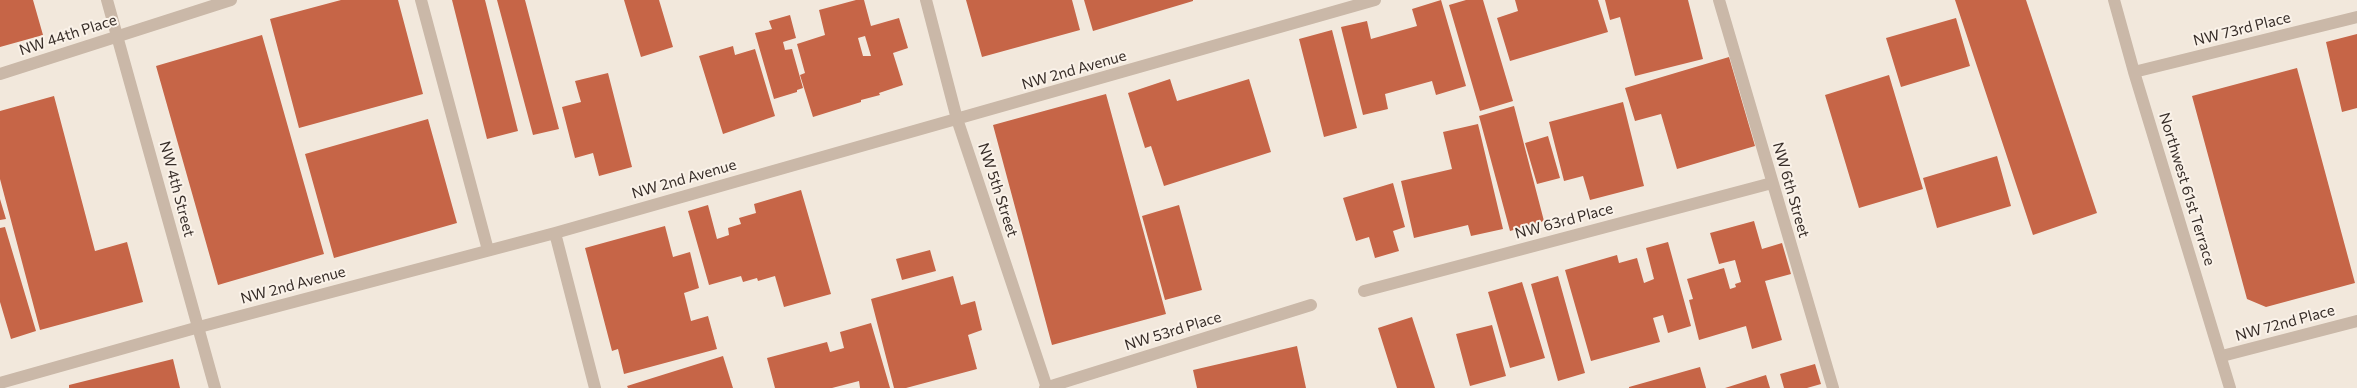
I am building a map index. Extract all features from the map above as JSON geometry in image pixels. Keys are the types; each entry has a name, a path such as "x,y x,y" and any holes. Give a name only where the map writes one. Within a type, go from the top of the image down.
{"street":[{"name":"NW 4th Street","path":"107,0 215,388"},
{"name":"NW 44th Place","path":"0,74 231,0"},
{"path":"421,0 488,250"},
{"name":"NW 5th Street","path":"926,0 957,119 1046,388"},
{"name":"NW 2nd Avenue","path":"0,383 198,327 555,232 1375,0"},
{"name":"NW 6th Street","path":"1719,0 1833,388"},
{"name":"Northwest 61st Terrace","path":"2114,0 2134,72 2222,356 2230,388"},
{"name":"NW 73rd Place","path":"2134,72 2357,17"},
{"name":"NW 63rd Place","path":"1364,291 1772,183"},
{"path":"555,232 595,388"},
{"name":"NW 53rd Place","path":"1046,388 1311,305"},
{"name":"NW 72nd Place","path":"2222,356 2357,321"}],"building":[{"path":"0,0 33,0 43,35 0,47"},
{"path":"341,0 398,0 423,94 299,128 270,19"},
{"path":"452,0 485,0 518,131 487,139"},
{"path":"497,0 525,0 559,129 533,135"},
{"path":"624,0 659,0 673,47 641,57"},
{"path":"856,0 864,0 871,26 899,18 908,48 893,53 903,85 879,93 880,95 861,100 861,102 813,117 800,75 805,73 797,44 825,35 819,10","holes":["865,36 871,56 863,56 858,38"]},
{"path":"966,0 1072,0 1080,30 982,57"},
{"path":"1084,0 1193,0 1193,1 1093,31"},
{"path":"1441,0 1466,86 1436,95 1432,81 1385,94 1388,109 1363,115 1341,27 1367,21 1371,39 1417,26 1412,9"},
{"path":"1466,0 1483,0 1513,101 1480,111 1449,5"},
{"path":"1515,0 1598,0 1608,32 1510,61 1497,18 1518,11"},
{"path":"1605,0 1688,0 1703,59 1635,76 1620,17 1610,20"},
{"path":"1955,0 2026,0 2097,213 2033,235"},
{"path":"790,15 796,38 783,42 785,50 792,49 803,88 797,90 797,92 774,99 755,33 772,29 769,21"},
{"path":"1956,18 1970,66 1901,87 1886,38"},
{"path":"1332,30 1357,128 1324,137 1299,39"},
{"path":"2357,34 2357,108 2342,112 2326,42"},
{"path":"262,35 324,254 218,285 156,66"},
{"path":"733,46 735,55 755,49 775,116 723,134 699,56"},
{"path":"1729,57 1755,146 1677,169 1661,114 1635,121 1625,88"},
{"path":"2297,68 2355,283 2266,307 2247,299 2192,96"},
{"path":"608,73 632,167 599,176 593,153 575,158 562,107 581,102 575,81"},
{"path":"1889,75 1923,189 1859,208 1825,95"},
{"path":"1170,79 1177,101 1249,79 1271,152 1164,186 1151,146 1145,148 1128,93"},
{"path":"1106,94 1166,314 1052,345 993,125"},
{"path":"54,96 95,251 127,242 143,302 40,330 0,179 0,111"},
{"path":"1623,102 1644,186 1590,200 1583,176 1564,181 1549,122"},
{"path":"1514,106 1544,221 1510,231 1479,116"},
{"path":"428,119 457,223 334,258 305,154"},
{"path":"1478,124 1503,229 1471,236 1468,225 1414,238 1401,181 1452,169 1443,132"},
{"path":"1548,136 1560,178 1537,184 1525,143"},
{"path":"1997,156 2011,206 1937,228 1923,178"},
{"path":"1393,183 1405,227 1393,231 1399,251 1375,258 1369,237 1356,241 1343,198"},
{"path":"801,190 831,294 784,307 775,276 758,281 757,278 743,282 741,276 709,285 688,211 708,205 717,239 729,235 728,228 741,224 739,218 756,213 754,204"},
{"path":"0,199 6,219 0,220"},
{"path":"1179,205 1202,290 1165,300 1142,216"},
{"path":"1754,221 1762,249 1782,243 1791,274 1765,281 1782,340 1752,349 1746,326 1699,340 1689,300 1693,299 1687,279 1724,268 1730,289 1736,287 1735,284 1741,282 1735,260 1719,264 1710,233"},
{"path":"665,226 673,257 690,252 699,288 684,293 691,321 708,316 717,349 624,374 618,349 612,351 585,248"},
{"path":"5,227 36,331 11,339 0,302 0,228"},
{"path":"1668,242 1691,326 1668,333 1663,315 1653,318 1660,342 1591,361 1565,270 1617,255 1619,263 1637,258 1644,283 1654,279 1646,248"},
{"path":"930,250 936,271 902,280 896,259"},
{"path":"953,276 961,305 975,301 982,330 968,335 977,369 906,388 894,388 871,299"},
{"path":"1558,276 1585,373 1558,381 1531,284"},
{"path":"1522,282 1545,358 1510,368 1488,292"},
{"path":"1412,317 1435,388 1397,388 1378,328"},
{"path":"871,323 890,388 860,388 859,381 832,388 775,388 767,358 827,342 830,352 844,348 840,332"},
{"path":"1492,325 1506,376 1470,386 1456,334"},
{"path":"1297,346 1306,388 1197,388 1193,370"},
{"path":"723,356 733,388 628,388 627,386"},
{"path":"173,359 180,388 69,388 69,385"},
{"path":"1815,364 1821,384 1807,388 1784,388 1780,374"},
{"path":"1700,367 1706,388 1629,388 1629,387"},
{"path":"1766,375 1770,388 1725,388"}]}
